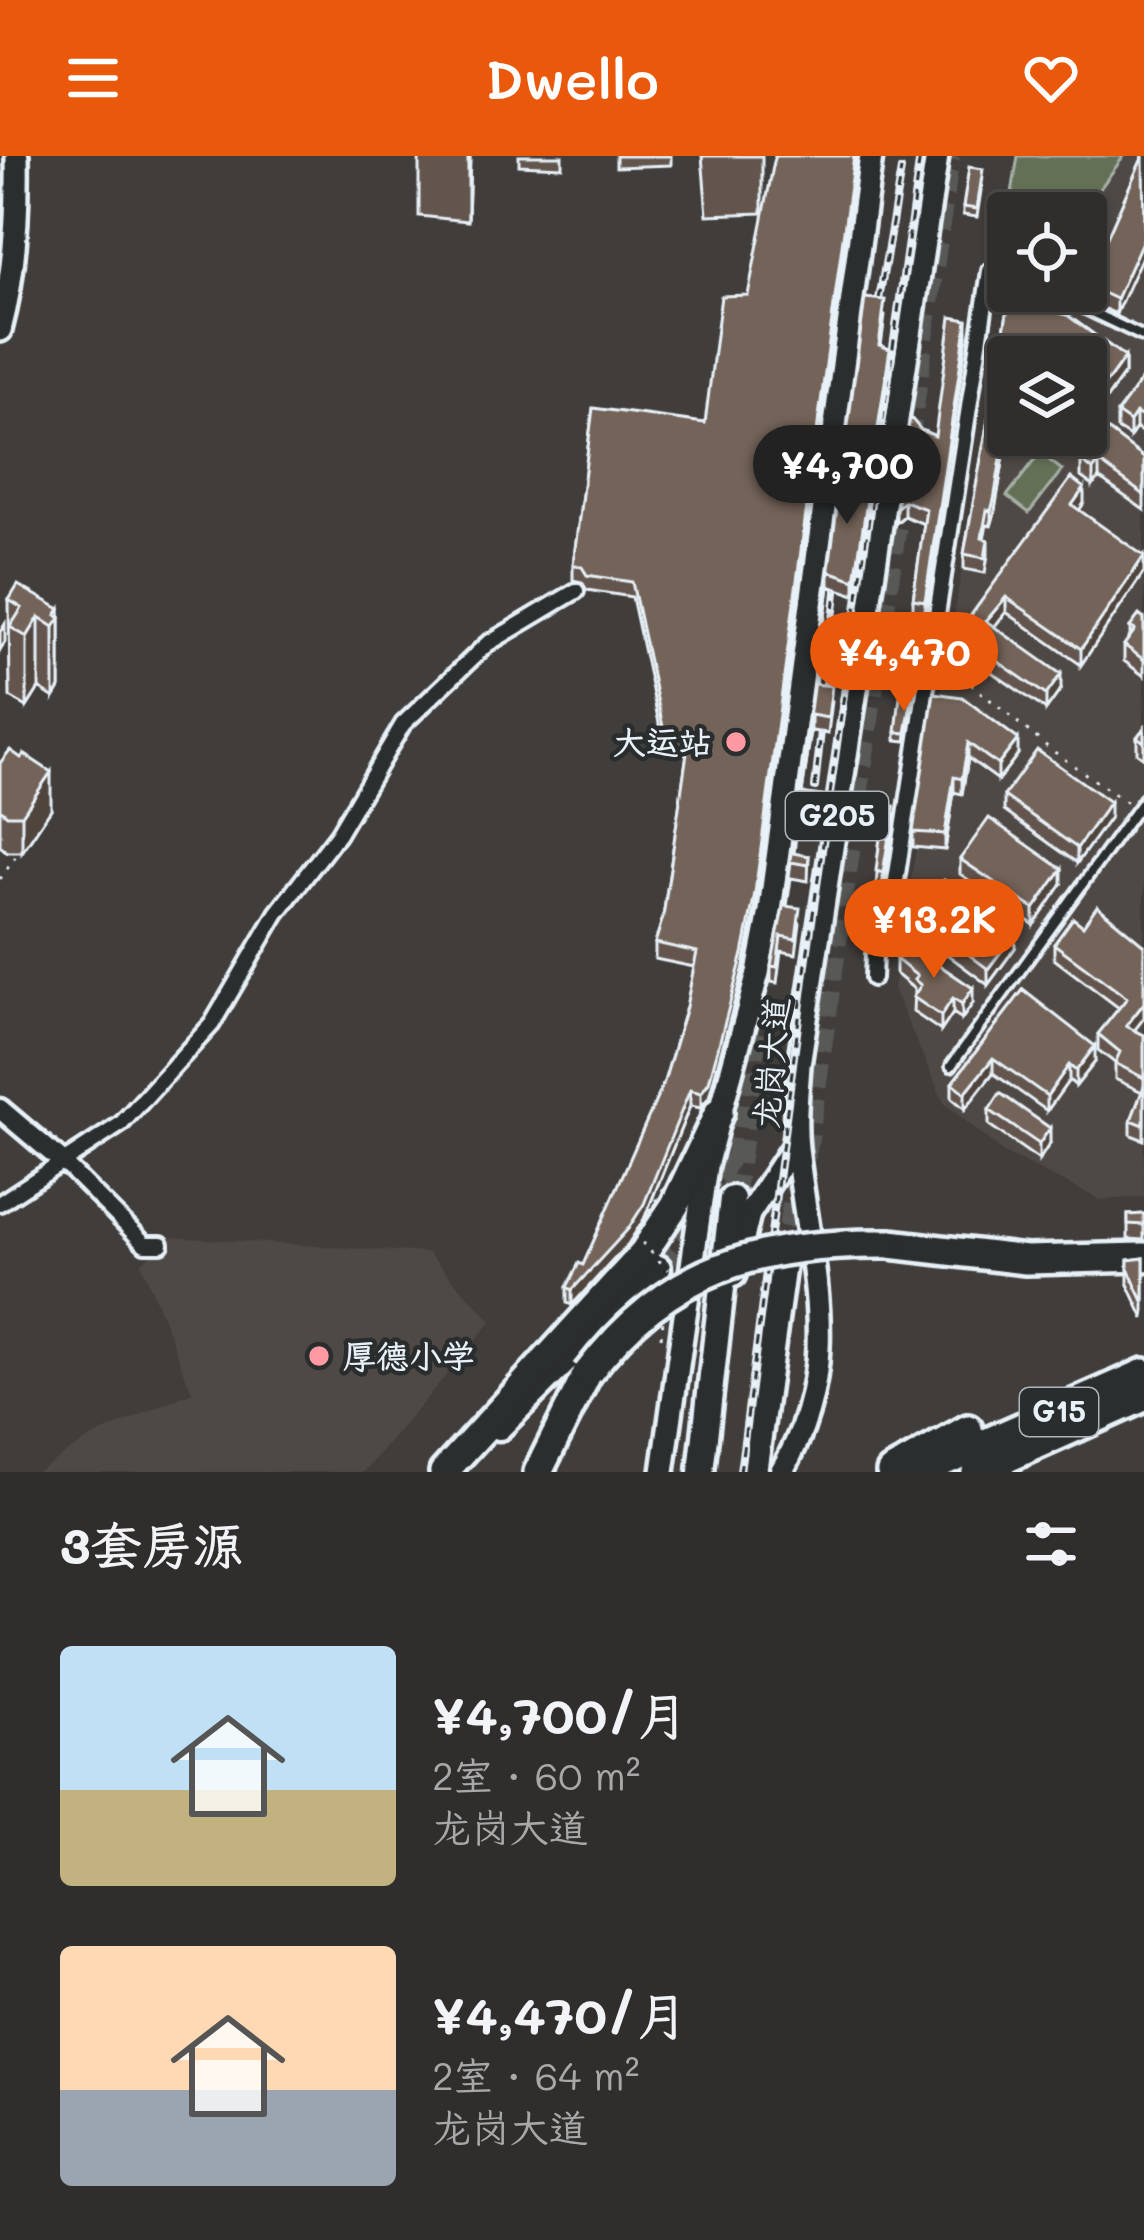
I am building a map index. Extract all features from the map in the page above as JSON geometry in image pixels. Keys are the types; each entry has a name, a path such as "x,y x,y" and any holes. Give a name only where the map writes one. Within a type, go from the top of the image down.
{"highway":[{"path":"445,1472 642,1255 692,1174 719,1112"},
{"path":"704,1472 732,1199"},
{"path":"538,1472 587,1374 610,1345 644,1311 710,1270 795,1247 890,1244 1026,1260 1144,1256"},
{"path":"754,1472 783,1263"},
{"path":"445,1472 539,1391 663,1268"},
{"name":"G15","path":"973,1451 1144,1373"},
{"name":"G15","path":"924,1463 1144,1397"},
{"path":"891,1472 924,1463"}],"main road":[{"path":"0,330 18,205 17,156"},
{"name":"龙岗大道","path":"663,1472 697,1217 770,911 871,156"},
{"name":"龙岗大道","path":"781,1472 803,1426 820,1354 796,1142 799,1065 938,156"},
{"path":"704,1472 737,1252 749,1214 796,1142"}],"street":[{"path":"873,978 874,955 895,887 987,290"},
{"path":"0,1203 121,1124 212,1024 277,913 338,834 403,724 487,644 576,590"},
{"path":"0,1109 65,1164 145,1244 161,1244"}],"lane":[{"path":"1092,312 1144,337"},
{"path":"951,1066 1144,799"}],"path":[{"path":"942,660 1050,749 1136,809"},
{"path":"0,880 19,852"},
{"path":"663,1268 633,1236 670,1179"},
{"path":"662,1337 664,1315"}],"shaded area":[{"path":"1124,156 1144,156 1144,1197 1101,1200 1005,1154 944,1103 893,989 987,415 987,456 1107,456 1107,336 1004,336 1016,312 1107,312 1107,192 1097,192"},
{"name":"厚德小学","path":"171,1237 428,1253 492,1321 364,1472 36,1472 92,1437 192,1392 141,1263"}],"green space":[{"path":"1018,156 1124,156 1097,192 1012,192"},
{"path":"1038,456 1062,470 1029,513 1007,496"}],"building":[{"name":"大运站","path":"775,156 854,156 755,893 709,1082 701,1093 690,1090 644,1204 628,1229 572,1290 567,1287 579,1263 583,1265 664,1082 697,952 655,943 663,917 689,739 665,736 632,582 587,575 582,567 573,565 593,408 705,423 721,296 748,295"},
{"path":"1143,156 1144,237 1116,299 1107,295 1107,237"},
{"path":"969,167 983,169 977,209 963,207"},
{"path":"865,298 885,300 879,345 890,349 855,580 829,571 814,684 832,686 828,718 811,715 800,793 822,796 820,813 816,812 815,822 796,819 793,853 809,856 808,865 791,862 785,906 800,908 796,939 781,936 777,967 771,966 785,898"},
{"path":"1007,312 1055,312 1096,336 1003,336"},
{"path":"951,317 967,320 925,601 913,599 926,509 904,501 896,508 910,417 921,430 935,436"},
{"path":"1107,344 1125,357 1107,382"},
{"path":"1141,380 1144,418 1136,413 1130,422 1117,413"},
{"path":"987,425 987,456 1001,456 982,538 988,540 985,558 964,554"},
{"path":"1107,430 1144,458 1144,495 1099,462 1093,470 1081,461 1085,456 1107,456"},
{"path":"1071,478 1084,488 1072,505 1144,556 1081,649 1006,597 986,621 1061,674 1046,695 970,642 967,646 955,637"},
{"path":"18,585 60,609 54,627 39,617 27,637 10,627 22,608 9,600"},
{"path":"1139,615 1144,619 1144,660 1124,645"},
{"path":"934,693 962,697 1018,739 998,765 968,743 962,779 954,777 945,834 913,832"},
{"path":"900,696 912,698 906,733 896,732"},
{"path":"10,750 51,772 22,815 7,815 0,809 0,763"},
{"path":"1037,750 1110,802 1077,848 1004,796"},
{"path":"852,800 894,806 883,873 876,871 882,821 850,817"},
{"path":"989,818 1062,869 1034,909 960,859"},
{"path":"944,880 1015,933 988,969 917,916"},
{"path":"1097,906 1144,945 1144,1003 1126,1026 1144,1035 1144,1078 1115,1063 1120,1052 1098,1034 1127,998 1054,944 1073,918 1083,926"},
{"path":"908,944 973,988 962,1004 953,998 941,1016 913,997 921,985 914,980 917,976 896,959"},
{"path":"1023,990 1095,1046 1076,1071 1069,1065 1047,1096 993,1058 965,1093 952,1083"},
{"path":"1144,1086 1144,1125 1131,1120"},
{"path":"1000,1093 1050,1128 1039,1144 989,1110"},
{"path":"1144,1214 1144,1225 1128,1224 1128,1215"},
{"path":"1144,1258 1144,1303 1128,1260"}],"tunnel":[{"path":"783,1263 806,1144 948,156"},
{"path":"732,1199 762,984"},
{"path":"658,1268 693,1221 730,1153"}],"railway":[{"path":"740,1472 920,156"},
{"path":"873,335 901,170"},
{"path":"815,787 840,555"}],"place":[{"name":"大运站","path":"736,742"},
{"name":"厚德小学","path":"319,1356"}]}
